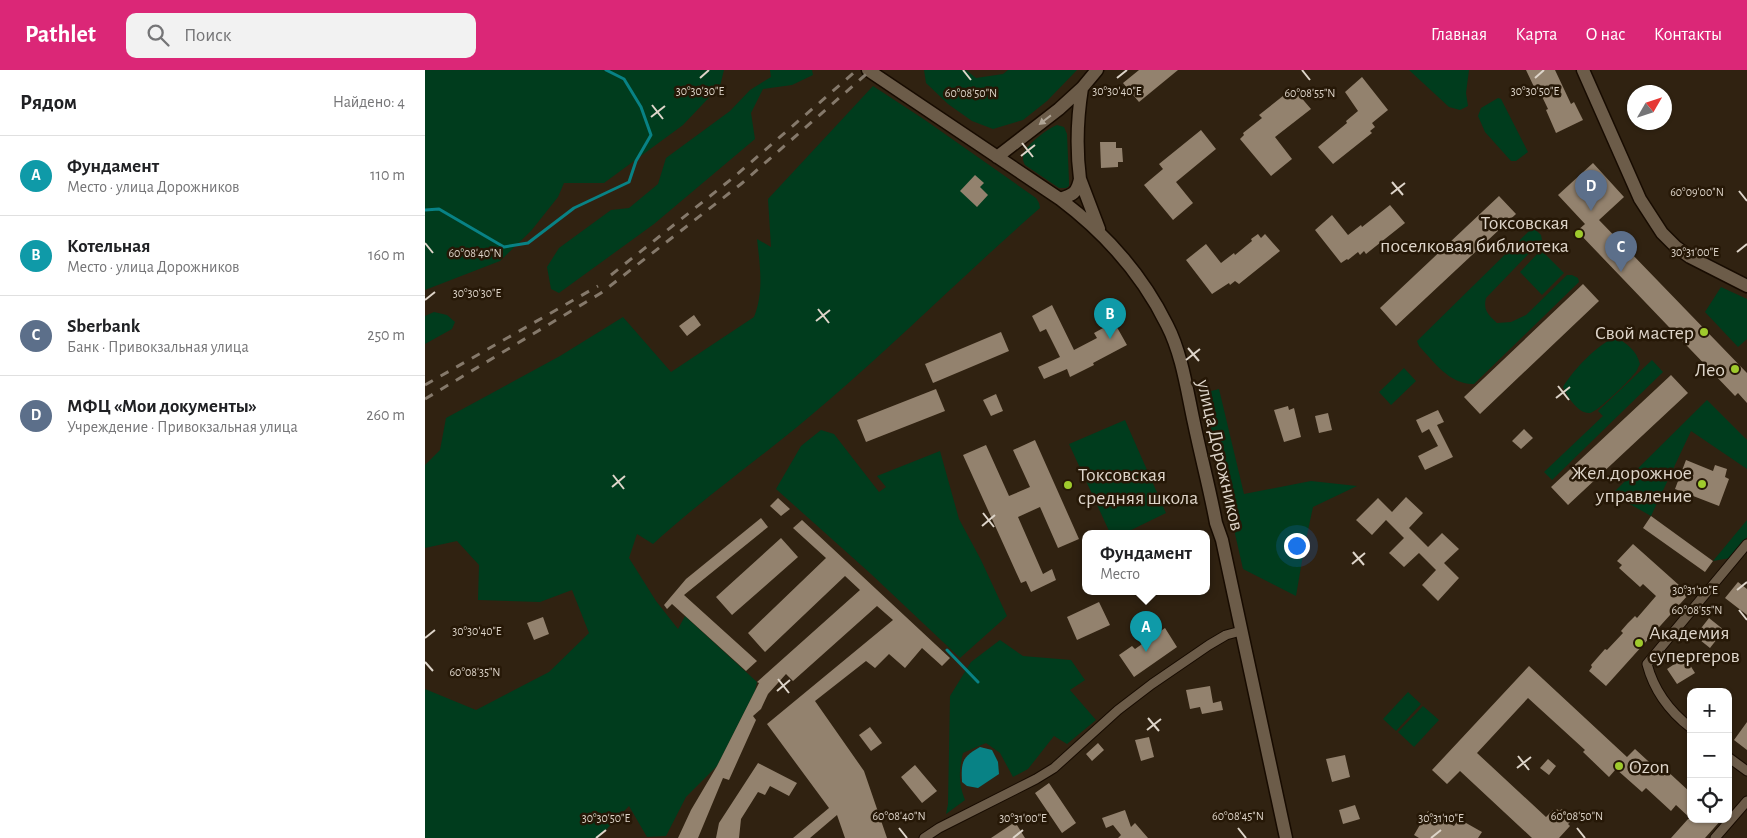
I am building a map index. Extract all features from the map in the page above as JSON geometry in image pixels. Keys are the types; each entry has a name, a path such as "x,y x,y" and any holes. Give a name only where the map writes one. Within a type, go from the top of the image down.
{"main road":[{"name":"улица Дорожников","path":"868,70 1060,199 1101,233 1139,278 1168,326 1177,350 1221,540 1285,838"},
{"path":"997,157 1059,109 1082,88 1097,70"},
{"path":"1583,70 1640,199 1662,233 1676,247 1690,257 1747,286"},
{"path":"1060,199 1074,194 1078,188 1076,134 1082,88"},
{"path":"1079,180 1101,233"}],"street":[{"path":"1687,725 1662,700 1650,677 1647,664 1747,544"},
{"path":"924,838 939,828 1054,768 1118,710 1151,684 1209,645 1226,635 1241,631"},
{"path":"1732,760 1747,771"},
{"path":"1715,838 1747,801"}],"green space":[{"path":"425,70 724,70 720,86 683,125 604,183 564,183 558,197 531,231 500,261 425,290"},
{"path":"770,70 812,70 813,75 792,85 763,89 751,113 755,139 654,224 559,293 551,289 547,267 559,248 611,210 629,208 658,184 666,158 730,111 750,90 771,77"},
{"path":"924,70 966,70 976,78 1003,74 1008,70 1077,70 1047,101 1023,120 993,129 972,121 948,104 926,83"},
{"path":"1409,70 1469,70 1466,93 1468,106 1460,110 1449,107"},
{"path":"873,86 1036,198 1040,208 829,400 653,544 637,534 629,558 656,601 678,629 685,616 757,682 755,691 717,766 686,797 666,836 647,837 629,806 598,838 425,838 425,689 476,710 549,672 589,633 572,590 540,602 478,600 479,565 457,541 425,548 425,465 440,450 446,418 560,356 623,317 671,372 754,317 760,288 757,239 771,247 768,199"},
{"path":"1498,98 1501,99 1528,152 1516,161 1511,161 1485,132 1478,116 1481,108"},
{"path":"1057,125 1064,127 1067,134 1069,186 1066,188 1059,188 1025,165 1023,159 1024,153 1034,141"},
{"path":"1535,229 1541,235 1542,240 1486,298 1485,306 1489,315 1497,323 1511,322 1526,315 1567,275 1578,278 1579,282 1474,384 1457,381 1437,365 1419,346 1417,341 1530,230"},
{"path":"1541,250 1564,273 1542,295 1520,272"},
{"path":"1721,287 1747,299 1747,339 1738,347 1705,312"},
{"path":"434,312 447,315 455,322 452,329 425,344 425,316"},
{"path":"1615,337 1631,348 1640,364 1631,378 1606,402 1590,413 1581,411 1573,404 1563,387 1586,359 1600,346"},
{"path":"1652,360 1663,372 1552,480 1544,472 1603,416 1598,411"},
{"path":"1404,368 1416,381 1391,405 1379,392"},
{"path":"1219,389 1244,494 1311,481 1357,486 1313,507 1296,596 1243,569 1203,393"},
{"path":"1707,400 1747,440 1747,469 1691,431 1651,516 1612,494"},
{"path":"1125,420 1166,513 1131,530 1109,530 1069,444"},
{"path":"821,430 834,434 879,492 886,487 877,476 940,451 959,519 981,560 1007,616 960,658 871,574 776,489 801,446"},
{"path":"1747,520 1747,537 1730,558 1713,561"},
{"path":"1000,640 1023,656 1071,660 1085,680 1070,690 1096,720 1067,744 1054,736 1028,769 1013,777 1000,753 986,743 963,753 960,777 965,800 946,814 948,804 950,696 971,662"},
{"path":"1408,692 1421,704 1396,731 1383,719"},
{"path":"1423,706 1439,720 1414,747 1398,732"}],"water":[{"path":"980,747 992,750 998,762 999,774 978,788 967,786 962,782 964,761 969,754"}],"building":[{"path":"1139,70 1178,70 1139,102 1123,83"},
{"path":"1526,70 1555,70 1571,104 1574,102 1583,120 1556,133 1538,88 1535,89"},
{"path":"1362,77 1388,110 1372,123 1375,127 1370,131 1372,133 1333,164 1318,147 1347,123 1346,121 1358,111 1345,92"},
{"path":"1293,88 1311,109 1275,137 1292,159 1271,176 1240,139 1244,135 1243,133 1262,118 1259,115"},
{"path":"1201,130 1216,149 1176,182 1193,203 1173,220 1144,185 1163,169 1159,164"},
{"path":"1100,142 1116,142 1116,148 1122,148 1123,162 1118,162 1118,167 1101,168"},
{"path":"1593,163 1624,197 1599,220 1747,373 1747,403 1738,393 1735,396 1577,231 1585,224 1558,195"},
{"path":"975,175 984,183 980,187 988,195 977,207 960,191"},
{"path":"1499,196 1516,214 1396,326 1380,308"},
{"path":"1390,205 1405,223 1366,254 1364,251 1360,255 1358,252 1341,263 1315,230 1332,215 1348,235 1361,225 1362,227"},
{"path":"1258,234 1261,238 1265,234 1280,251 1239,284 1235,281 1230,285 1229,283 1212,294 1186,260 1206,244 1221,263 1234,253 1235,255"},
{"path":"1583,284 1599,301 1480,414 1464,397"},
{"path":"1052,305 1074,350 1097,338 1094,333 1114,322 1127,345 1070,377 1067,369 1044,379 1038,367 1060,357 1046,329 1040,332 1032,316"},
{"path":"694,315 701,325 687,336 679,326"},
{"path":"1001,332 1009,351 933,383 925,364"},
{"path":"1671,375 1688,393 1568,505 1551,487"},
{"path":"936,389 945,411 866,442 857,420"},
{"path":"996,394 1003,411 991,416 983,400"},
{"path":"1288,406 1289,410 1294,408 1301,437 1284,442 1274,410"},
{"path":"1438,410 1444,422 1437,425 1453,457 1425,470 1418,456 1438,446 1429,429 1422,433 1416,420"},
{"path":"1328,413 1332,430 1319,433 1315,416"},
{"path":"1524,429 1533,438 1521,449 1512,441"},
{"path":"1035,440 1079,539 1058,548 1040,507 1018,517 1043,574 1052,569 1056,580 1031,592 1026,581 1021,583 963,455 986,445 1009,496 1030,487 1013,450"},
{"name":"Жел.дорожное управление","path":"1686,460 1713,471 1715,465 1727,469 1725,477 1729,479 1719,506 1675,489"},
{"path":"1406,497 1423,513 1409,528 1428,547 1442,533 1459,549 1444,563 1459,578 1438,601 1422,585 1436,570 1419,553 1404,567 1389,553 1404,538 1386,520 1372,535 1356,520 1378,498 1392,512"},
{"path":"778,498 790,509 781,516 770,506"},
{"path":"1651,516 1713,561 1705,572 1643,528"},
{"path":"761,518 768,527 684,595 757,661 746,671 672,604 667,609 664,605 686,579"},
{"path":"802,520 950,658 942,666 922,648 905,668 889,654 875,668 866,661 815,701 864,771 887,838 845,838 837,815 810,838 793,838 829,808 767,724 893,620 877,606 793,681 786,674 768,694 761,709 753,716 756,720 729,780 723,778 698,838 678,838 691,810 717,766 759,683 757,682 860,590 845,576 765,652 748,633 826,558 793,528"},
{"path":"781,538 798,557 732,615 716,597"},
{"path":"1633,544 1689,594 1606,686 1589,671 1592,667 1591,665 1623,633 1621,631 1628,623 1635,616 1637,618 1656,596 1643,584 1640,587 1619,568 1622,565 1617,561"},
{"path":"1738,582 1747,589 1747,615 1725,598"},
{"path":"1099,602 1110,625 1077,640 1067,617"},
{"path":"543,617 549,634 534,640 527,623"},
{"path":"1709,618 1724,630 1710,648 1695,636"},
{"path":"1165,628 1177,647 1134,677 1119,655 1132,646 1135,649"},
{"path":"1685,657 1695,673 1677,684 1667,669"},
{"path":"1529,666 1627,757 1635,749 1660,772 1664,768 1687,789 1687,815 1676,805 1671,811 1646,788 1642,792 1616,769 1609,777 1583,752 1585,750 1528,698 1477,753 1546,817 1553,810 1555,812 1557,809 1559,811 1562,809 1570,817 1568,819 1571,821 1568,824 1570,826 1559,838 1532,838 1460,771 1447,784 1432,770"},
{"path":"1210,686 1213,703 1221,701 1223,710 1202,714 1200,707 1190,709 1186,690"},
{"path":"1747,722 1747,750 1734,740"},
{"path":"870,727 882,743 871,751 859,735"},
{"path":"1149,737 1154,757 1141,761 1135,740"},
{"path":"1098,743 1104,750 1092,761 1086,754"},
{"path":"1345,755 1350,777 1332,782 1326,759"},
{"path":"1548,759 1556,766 1549,775 1540,768"},
{"path":"758,763 797,783 789,796 770,786 765,795 758,792 741,819 739,838 716,838 719,823"},
{"path":"915,765 937,791 922,803 901,777"},
{"path":"1049,783 1076,823 1062,833 1035,793"},
{"path":"1355,805 1360,819 1343,824 1339,810"},
{"path":"1125,810 1131,827 1135,823 1148,838 1118,838 1121,835 1113,825 1106,828 1102,818"},
{"path":"1428,811 1454,826 1459,819 1482,832 1478,838 1419,838 1414,835"},
{"path":"1687,820 1687,823 1718,823 1705,838 1671,838"},
{"path":"1015,822 1025,838 991,838"}],"waterway":[{"path":"425,210 439,209 504,247 528,243 574,208 629,182 636,161 651,135 641,107 624,79 606,70"},
{"path":"947,650 978,682"}],"railway":[{"path":"611,275 734,177 857,70"},
{"path":"425,399 601,293 741,184 871,70"},
{"path":"425,385 598,286"}],"place":[{"name":"МФЦ «Мои документы»","path":"1591,211"},
{"name":"Токсовская поселковая библиотека","path":"1579,234"},
{"name":"Sberbank","path":"1621,272"},
{"name":"Свой мастер","path":"1704,332"},
{"name":"Котельная","path":"1110,339"},
{"name":"Лео","path":"1735,369"},
{"name":"Жел.дорожное управление","path":"1702,484"},
{"name":"Токсовская средняя школа","path":"1068,485"},
{"name":"Академия супергеров","path":"1639,643"},
{"name":"Фундамент","path":"1146,652"},
{"name":"Ozon","path":"1619,766"}]}
